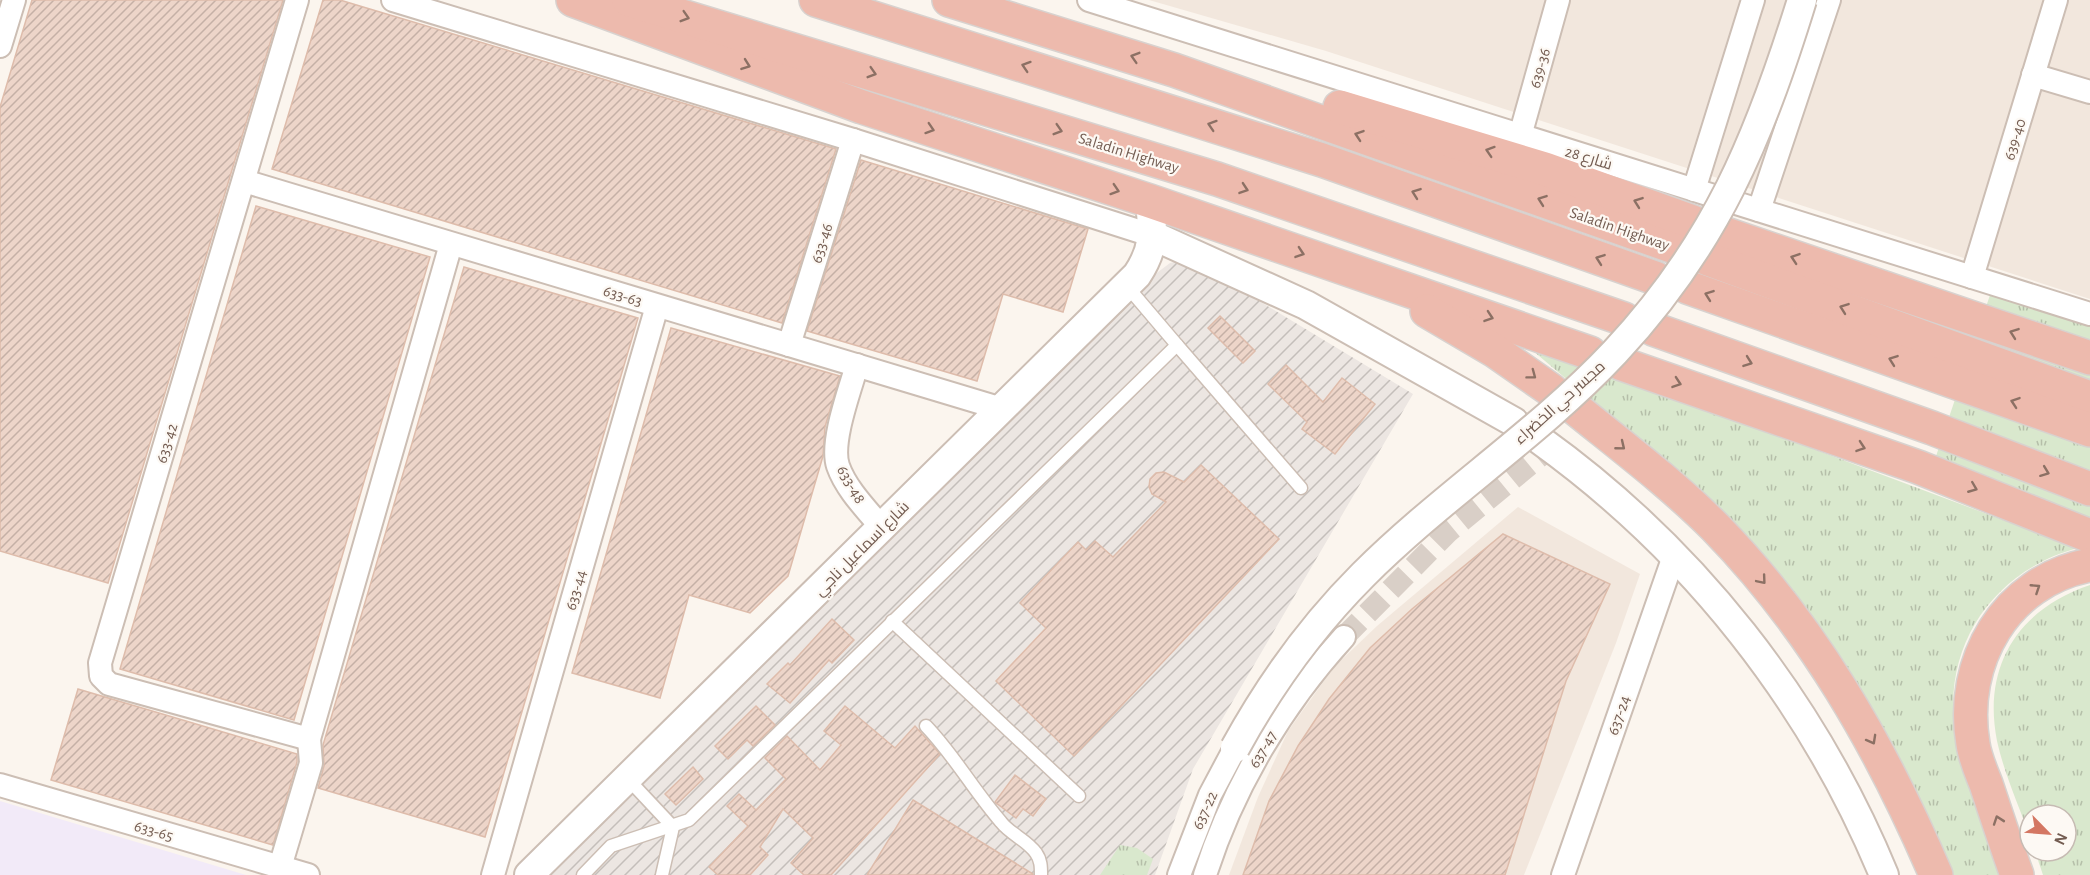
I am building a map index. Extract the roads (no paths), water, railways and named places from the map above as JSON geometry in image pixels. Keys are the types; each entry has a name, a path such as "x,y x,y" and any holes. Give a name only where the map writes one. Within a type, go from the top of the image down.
{"highway":[{"path":"573,0 851,103 1150,201 1590,352"},
{"name":"Saladin Highway","path":"629,0 1217,179 1639,324 1932,428 2090,489"},
{"path":"816,0 1322,160 1655,278"},
{"path":"949,0 1174,70 1363,113 1545,170 1699,230 2090,358"},
{"path":"1699,230 1953,364 2090,430"},
{"path":"1334,265 1415,304 1495,351 1564,399 1690,503 1751,567 1785,608 1831,671 1889,771 1936,875"},
{"path":"1687,287 1953,364 2090,398"},
{"path":"1622,364 1918,467 2090,536"},
{"path":"2018,875 1973,746 1970,715 1978,662 1994,628 2006,612 2031,591 2050,579 2090,565"}],"street":[{"path":"0,46 14,0"},
{"name":"633-42","path":"297,0 100,663 101,676 109,684 309,740"},
{"path":"393,0 853,140 1154,236 1306,305 1514,422"},
{"name":"شارع 28","path":"1089,0 1520,136 1699,230 1758,210 2090,314"},
{"name":"639-36","path":"1520,136 1558,0"},
{"path":"1699,230 1754,0"},
{"name":"مجسر حي الخضراء","path":"1234,748 1282,674 1344,595 1415,528 1589,378 1661,298 1709,230 1748,155 1773,92 1802,0"},
{"path":"1758,210 1829,0"},
{"name":"639-40","path":"1972,277 2056,0"},
{"path":"2033,75 2090,92"},
{"name":"633-46","path":"789,345 853,140"},
{"name":"633-63","path":"244,181 1002,409"},
{"name":"شارع اسماعيل ناجي","path":"530,875 1126,285 1148,259 1154,236 1150,201"},
{"path":"280,867 311,763 309,740 451,244"},
{"name":"633-44","path":"493,875 657,306"},
{"name":"633-48","path":"857,365 837,444 838,466 858,500 882,528"},
{"path":"1540,440 1613,496 1674,556 1739,626 1768,665 1822,753 1852,806 1884,875"},
{"name":"637-24","path":"1563,875 1674,556"},
{"name":"637-47","path":"1204,875 1214,848 1255,760 1304,685 1344,637"},
{"name":"637-22","path":"1179,875 1210,795 1234,748"},
{"name":"633-65","path":"0,785 308,875"}],"lane":[{"path":"1126,285 1301,488"},
{"path":"583,875 611,846 647,832 673,827 689,820 1177,345"},
{"path":"892,621 1079,796"},
{"path":"926,726 946,747 978,795 1003,825 1035,851 1041,862 1041,875"},
{"path":"628,778 673,827"},
{"path":"662,875 673,827"}],"tunnel":[{"path":"1344,637 1448,532 1551,447"}]}
